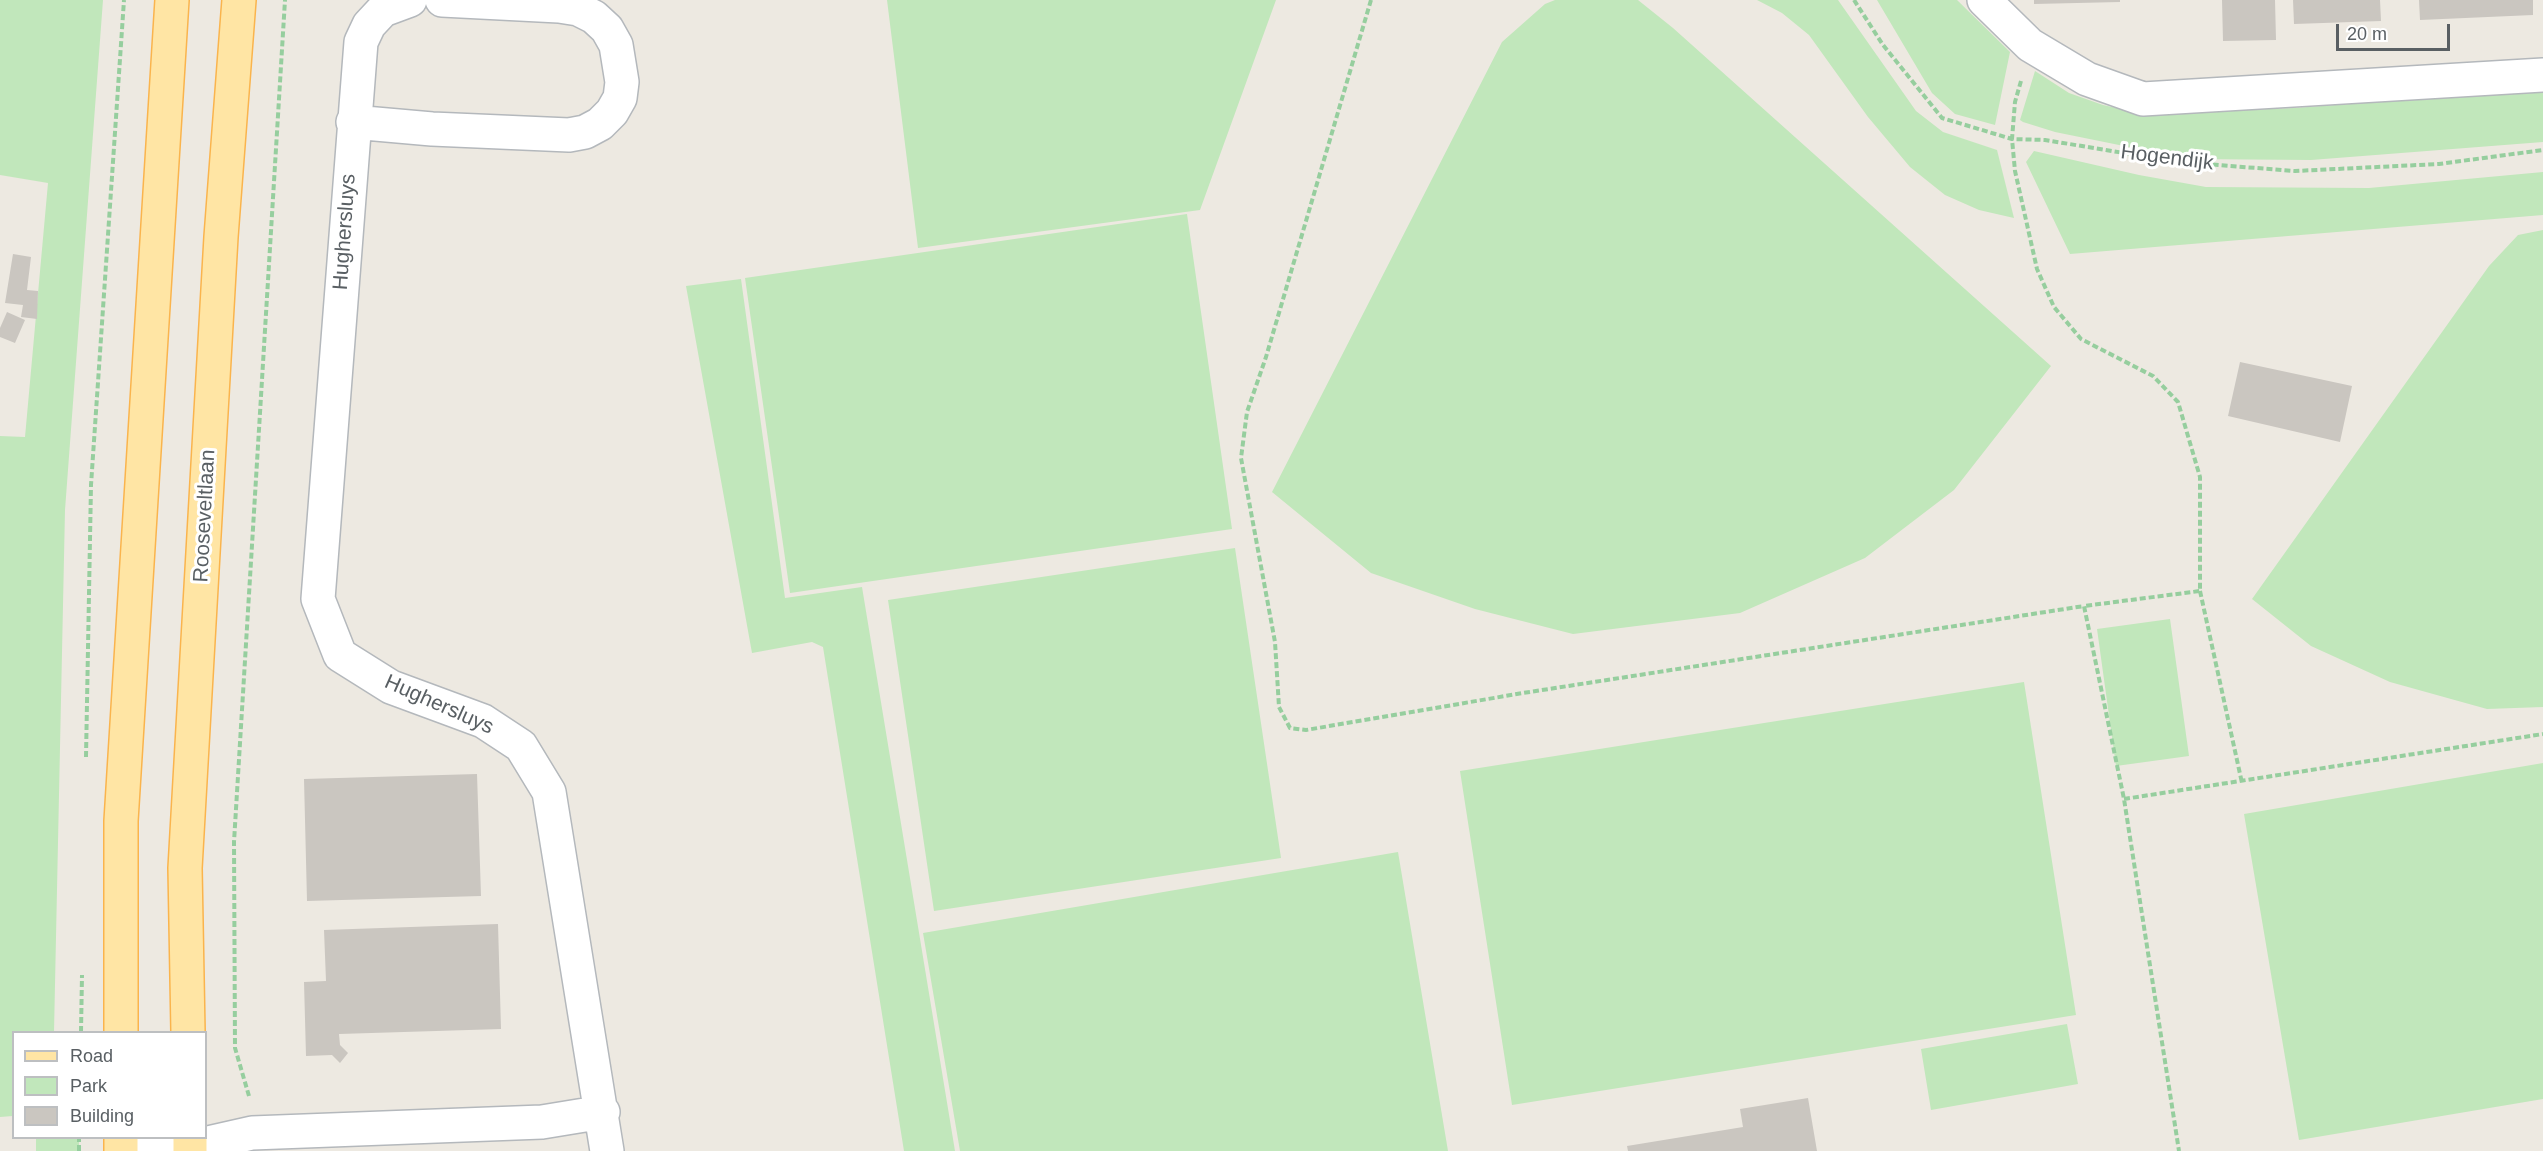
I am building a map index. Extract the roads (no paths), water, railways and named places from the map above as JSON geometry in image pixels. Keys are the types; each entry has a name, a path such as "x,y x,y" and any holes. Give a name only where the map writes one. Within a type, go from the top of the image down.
{"main road":[{"path":"121,1031 121,821 172,0"},
{"name":"Rooseveltlaan","path":"188,1031 185,868 221,237 239,0"}],"street":[{"name":"Hughersluys","path":"410,0 383,10 369,25 361,42 353,122 318,599 340,656 391,687 483,721 521,746 549,792 608,1151"},
{"path":"353,122 569,135 585,132 600,124 612,112 620,98 622,82 615,45 593,8 442,0"},
{"path":"1984,0 2030,45 2086,79 2143,99 2543,75"},
{"path":"126,1151 190,1145 252,1133 542,1122 603,1112"}]}
